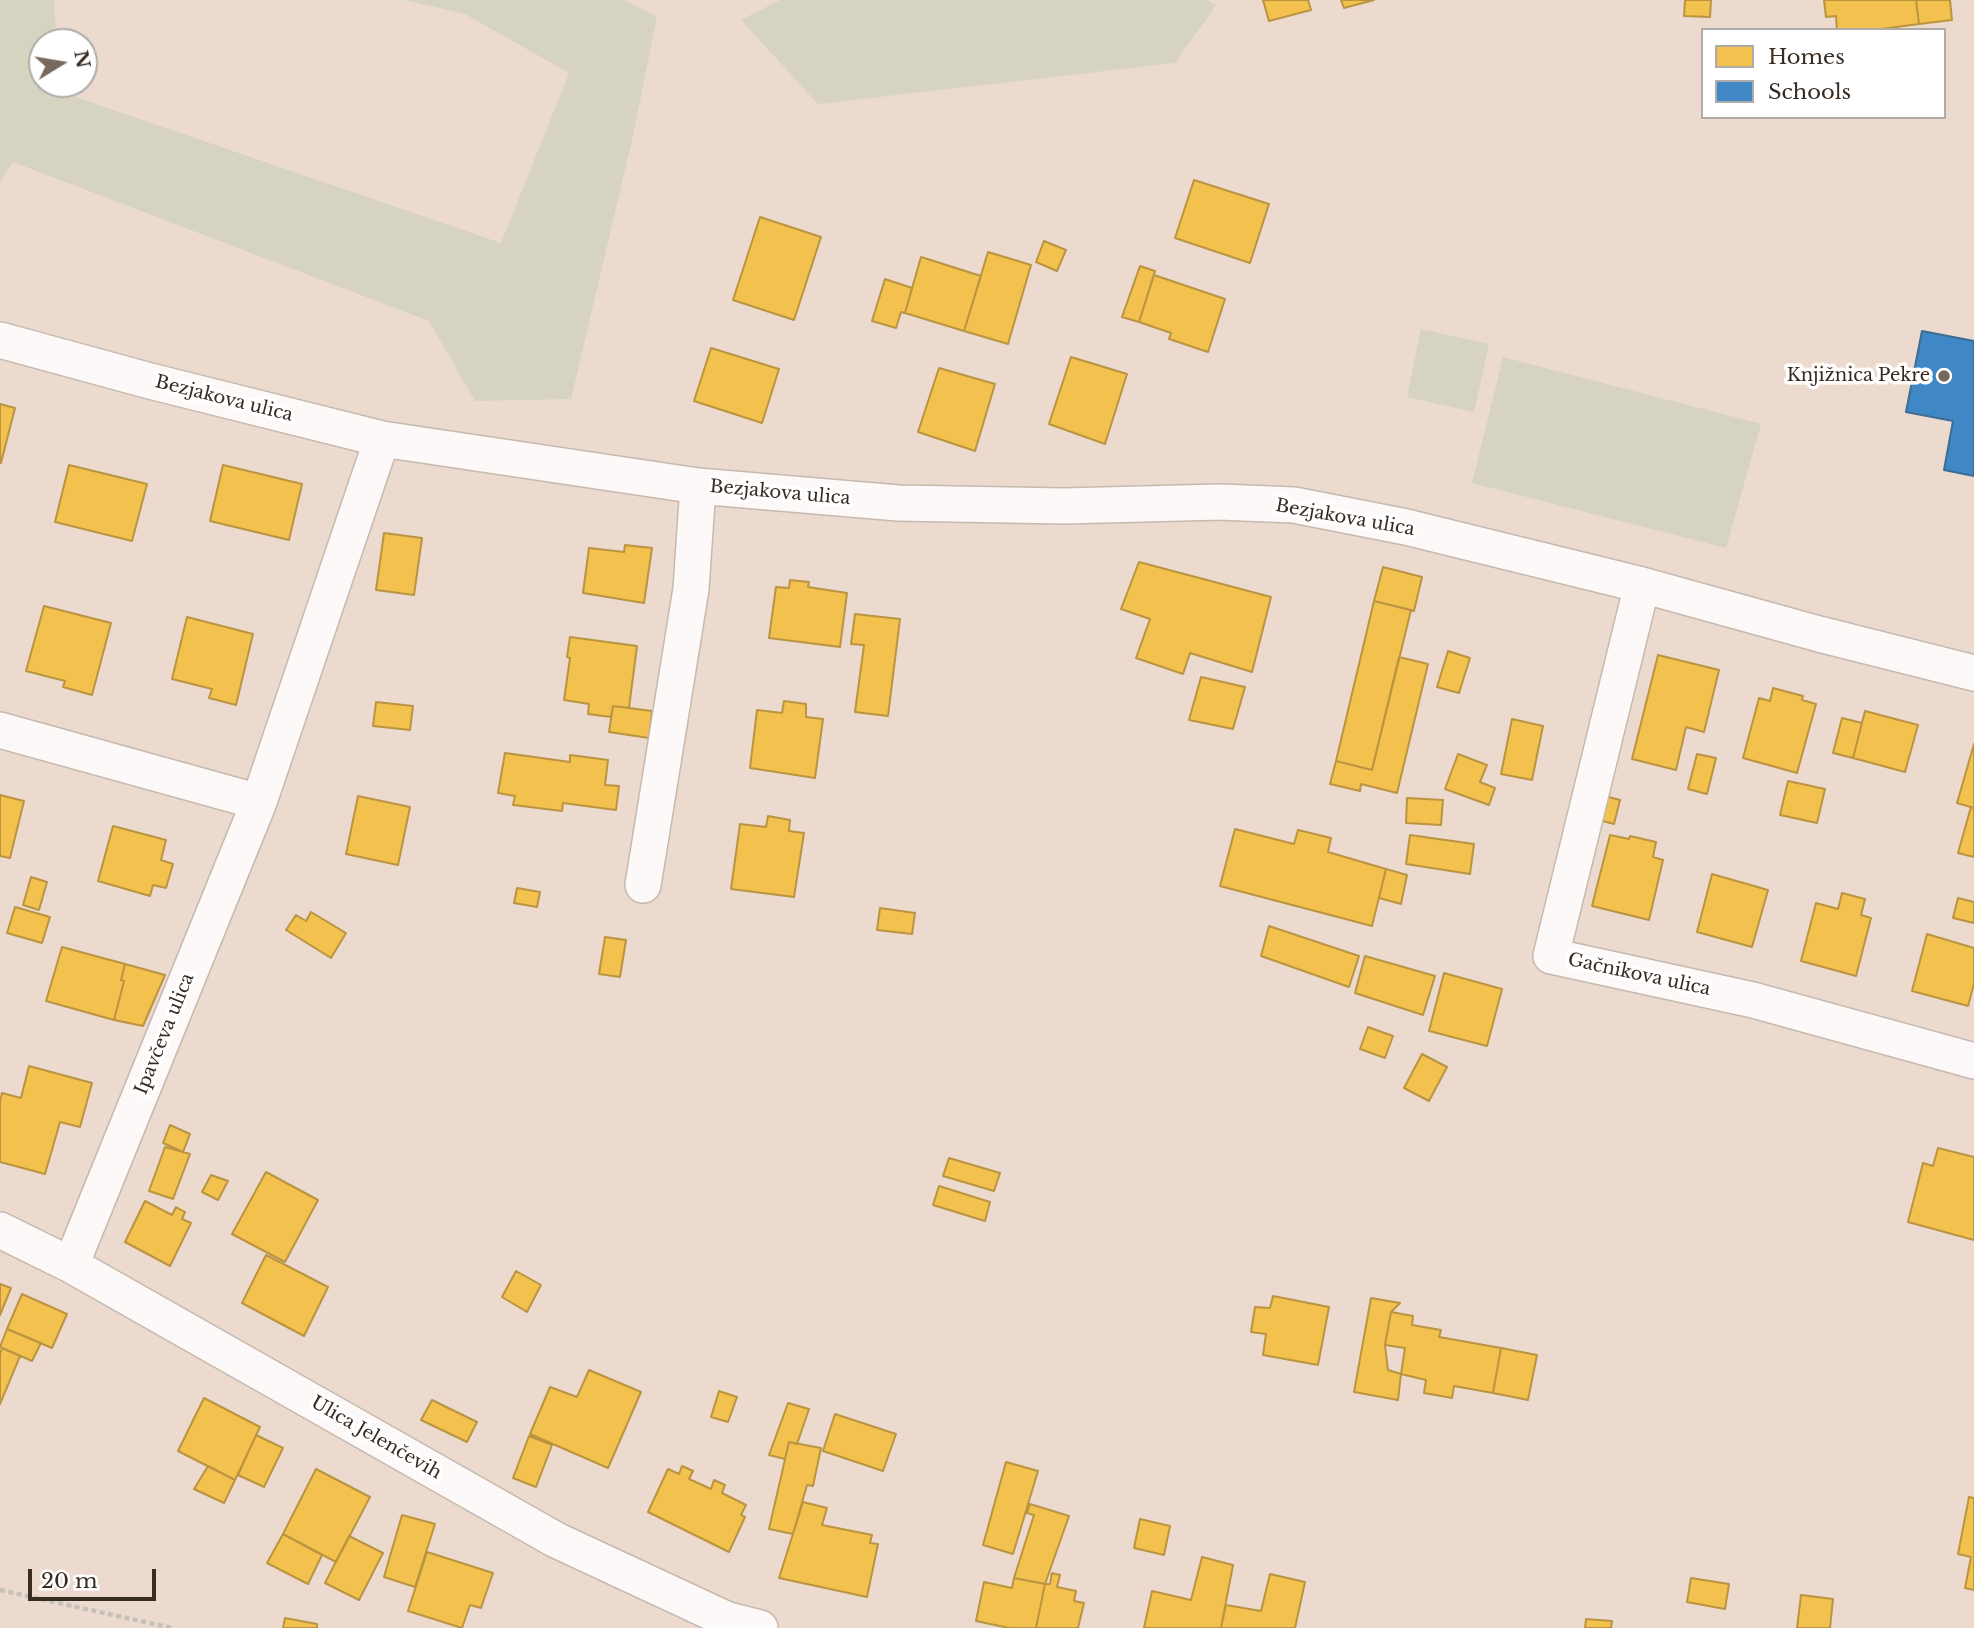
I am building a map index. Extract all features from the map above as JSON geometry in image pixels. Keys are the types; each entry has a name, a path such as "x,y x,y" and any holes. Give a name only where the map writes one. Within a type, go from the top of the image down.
{"street":[{"name":"Bezjakova ulica","path":"0,340 382,439 698,486 898,503 1065,506 1220,502 1294,505 1406,527 1642,584 1819,634 1974,673"},
{"name":"Ipavčeva ulica","path":"71,1265 258,802 382,439"},
{"name":"Bezjakova ulica","path":"643,885 691,589 698,486"},
{"name":"Gačnikova ulica","path":"1642,584 1551,956 1753,1000 1974,1061"},
{"path":"0,730 258,802"},
{"name":"Ulica Jelenčevih","path":"0,1230 71,1265 556,1540 727,1620 760,1628"}],"path":[{"path":"0,1590 172,1628"}],"shaded area":[{"path":"0,0 54,0 55,28 28,28 28,98 78,98 501,243 569,73 465,14 404,0 625,0 657,17 633,136 571,399 475,401 429,321 13,162 0,182"},
{"path":"780,0 1207,0 1216,5 1175,63 818,104 741,20"},
{"path":"1421,329 1489,344 1474,412 1407,397"},
{"path":"1503,357 1761,424 1726,548 1472,483"}],"building: Homes":[{"path":"1263,0 1308,0 1311,10 1269,21"},
{"path":"1341,0 1374,0 1344,8"},
{"path":"1685,0 1711,0 1710,17 1684,16"},
{"path":"1824,0 1916,0 1919,24 1889,28 1837,28 1836,16 1826,17"},
{"path":"1916,0 1950,0 1952,20 1919,24"},
{"path":"1194,180 1269,204 1250,263 1175,238"},
{"path":"760,217 821,237 794,320 733,300"},
{"path":"1044,241 1066,250 1057,271 1036,262"},
{"path":"988,252 1031,265 1008,344 964,331"},
{"path":"921,257 981,276 964,331 905,313"},
{"path":"1140,266 1155,271 1139,322 1122,317"},
{"path":"1154,275 1225,299 1208,352 1169,339 1171,333 1139,322"},
{"path":"885,279 912,288 905,313 901,312 896,328 872,321"},
{"path":"711,348 779,369 762,423 694,401"},
{"path":"1071,357 1127,374 1105,444 1049,424"},
{"path":"939,368 995,384 975,451 918,432"},
{"path":"0,404 15,408 1,463 0,463"},
{"path":"69,465 147,484 132,541 55,522"},
{"path":"223,465 302,484 289,540 210,521"},
{"path":"384,533 422,538 414,595 376,590"},
{"path":"625,545 652,548 644,603 583,593 589,548 624,552"},
{"path":"1139,562 1271,597 1252,672 1190,653 1183,674 1136,658 1150,619 1121,609"},
{"path":"1383,567 1422,577 1414,611 1374,601"},
{"path":"790,580 809,582 808,587 847,593 840,647 769,638 776,587 789,588"},
{"path":"1374,601 1411,610 1372,770 1336,761"},
{"path":"44,606 111,623 92,695 63,687 65,681 26,671"},
{"path":"855,614 900,619 888,716 855,712 864,645 851,644"},
{"path":"187,617 253,634 236,705 209,698 212,689 172,679"},
{"path":"570,637 637,646 629,708 613,706 611,717 588,714 589,704 564,700"},
{"path":"1448,651 1470,658 1459,693 1437,687"},
{"path":"1658,655 1719,670 1704,732 1686,727 1676,770 1632,759"},
{"path":"1399,657 1428,664 1397,793 1361,784 1360,791 1330,784 1336,761 1372,770"},
{"path":"1201,677 1245,687 1233,729 1189,720"},
{"path":"1773,688 1803,696 1802,700 1816,704 1797,773 1743,758 1759,698 1770,701"},
{"path":"784,701 806,704 806,717 823,719 815,778 750,768 757,710 782,713"},
{"path":"376,702 413,706 410,730 373,726"},
{"path":"613,706 652,711 649,738 609,732"},
{"path":"1865,711 1918,725 1905,772 1853,758"},
{"path":"1842,718 1862,723 1853,758 1833,753"},
{"path":"1512,719 1543,726 1532,780 1501,774"},
{"path":"1974,744 1974,808 1957,803"},
{"path":"505,753 570,762 570,755 608,760 605,785 619,786 616,810 563,803 562,811 513,805 515,796 498,793"},
{"path":"1458,754 1487,765 1480,782 1495,788 1489,805 1445,789"},
{"path":"1697,754 1716,758 1707,794 1688,789"},
{"path":"1788,781 1825,789 1817,823 1780,815"},
{"path":"1597,794 1620,800 1614,824 1591,818"},
{"path":"0,795 24,801 10,858 0,856"},
{"path":"358,796 410,807 398,865 346,854"},
{"path":"1407,798 1443,800 1441,825 1406,823"},
{"path":"1971,807 1974,808 1974,857 1958,853"},
{"path":"768,816 790,820 789,831 804,833 794,897 731,889 740,824 766,827"},
{"path":"113,826 166,840 161,860 173,864 166,888 153,885 150,896 98,881"},
{"path":"1235,829 1294,844 1298,830 1331,838 1328,852 1386,869 1372,926 1220,886"},
{"path":"1410,835 1474,844 1470,874 1406,864"},
{"path":"1610,835 1656,842 1653,857 1663,860 1649,920 1592,906"},
{"path":"1386,869 1407,875 1401,904 1379,898"},
{"path":"1712,874 1768,890 1752,947 1697,932"},
{"path":"31,877 47,882 39,910 23,905"},
{"path":"517,888 540,892 537,907 514,903"},
{"path":"1842,893 1865,899 1861,915 1871,918 1856,976 1801,961 1816,903 1838,909"},
{"path":"1958,898 1974,902 1974,923 1953,918"},
{"path":"15,907 50,917 42,943 7,933"},
{"path":"880,908 915,913 912,934 877,930"},
{"path":"311,912 346,933 331,958 286,930 296,915 306,921"},
{"path":"1269,926 1359,956 1349,987 1261,956"},
{"path":"1927,934 1974,948 1974,984 1968,1006 1912,991"},
{"path":"605,937 626,940 620,977 599,974"},
{"path":"62,947 125,964 121,980 124,981 114,1020 46,1001"},
{"path":"1365,956 1435,976 1423,1015 1355,993"},
{"path":"125,964 165,975 143,1026 114,1020 124,981 121,980"},
{"path":"1444,973 1502,989 1487,1046 1429,1031"},
{"path":"1368,1027 1393,1036 1385,1058 1360,1049"},
{"path":"1422,1054 1447,1067 1429,1101 1404,1088"},
{"path":"29,1066 92,1083 80,1127 60,1122 45,1174 0,1162 2,1093 21,1098"},
{"path":"170,1125 190,1134 183,1152 163,1143"},
{"path":"165,1147 190,1154 173,1199 149,1191"},
{"path":"1938,1148 1974,1157 1974,1240 1908,1222 1923,1163 1933,1166"},
{"path":"949,1158 1000,1173 994,1191 943,1176"},
{"path":"266,1172 318,1200 285,1262 232,1234"},
{"path":"211,1175 228,1181 218,1200 202,1192"},
{"path":"939,1186 990,1202 985,1221 933,1205"},
{"path":"145,1201 172,1215 176,1207 185,1212 182,1219 191,1223 170,1266 125,1242"},
{"path":"266,1255 328,1287 304,1336 242,1303"},
{"path":"516,1271 541,1285 527,1312 502,1297"},
{"path":"0,1284 11,1288 0,1315"},
{"path":"22,1294 67,1314 52,1348 7,1329"},
{"path":"1273,1296 1329,1307 1318,1365 1263,1355 1266,1334 1251,1332 1255,1307 1270,1308"},
{"path":"1371,1298 1400,1303 1391,1312 1385,1345 1388,1370 1401,1374 1398,1400 1354,1392"},
{"path":"1391,1312 1413,1316 1412,1325 1441,1330 1439,1337 1501,1348 1493,1393 1454,1386 1452,1398 1424,1393 1426,1380 1401,1374 1405,1348 1385,1345"},
{"path":"7,1329 41,1343 32,1361 0,1347"},
{"path":"2,1348 20,1356 0,1404 0,1354"},
{"path":"1501,1348 1537,1355 1528,1400 1493,1393"},
{"path":"589,1370 641,1392 608,1468 530,1434 550,1387 577,1397"},
{"path":"719,1391 737,1397 728,1422 711,1417"},
{"path":"204,1398 260,1427 235,1480 178,1451"},
{"path":"432,1400 477,1422 467,1442 421,1420"},
{"path":"788,1403 809,1409 797,1444 789,1442 785,1459 769,1455"},
{"path":"835,1414 896,1434 883,1471 823,1451"},
{"path":"256,1435 283,1448 264,1487 238,1475"},
{"path":"529,1436 552,1445 536,1487 513,1478"},
{"path":"789,1442 821,1448 813,1486 807,1485 793,1534 769,1529"},
{"path":"1006,1462 1038,1471 1013,1554 983,1545"},
{"path":"208,1466 235,1480 224,1503 194,1489"},
{"path":"682,1466 693,1471 689,1479 711,1489 714,1480 725,1485 722,1493 746,1505 741,1515 745,1517 729,1552 648,1512 668,1469 679,1474"},
{"path":"316,1469 370,1497 336,1562 283,1534"},
{"path":"1969,1497 1974,1498 1974,1590 1965,1588 1971,1557 1958,1554"},
{"path":"803,1502 827,1508 822,1525 872,1535 870,1543 878,1544 867,1597 779,1578"},
{"path":"1030,1504 1069,1516 1045,1584 1014,1578 1034,1515 1027,1513"},
{"path":"402,1515 435,1524 415,1587 384,1577"},
{"path":"1140,1519 1170,1526 1164,1555 1134,1548"},
{"path":"283,1534 322,1555 308,1584 267,1563"},
{"path":"349,1536 383,1553 359,1600 325,1583"},
{"path":"427,1552 493,1573 481,1608 470,1605 462,1628 408,1611"},
{"path":"1202,1557 1233,1565 1221,1628 1144,1628 1152,1591 1191,1600"},
{"path":"1052,1573 1060,1575 1057,1587 1076,1591 1074,1601 1084,1603 1078,1628 1036,1628 1045,1584 1050,1584"},
{"path":"1270,1574 1305,1582 1295,1628 1221,1628 1226,1605 1261,1611"},
{"path":"1014,1578 1045,1584 1036,1628 1009,1628 976,1621 984,1582 1012,1588"},
{"path":"1691,1578 1729,1584 1725,1609 1687,1602"},
{"path":"1801,1595 1833,1599 1830,1628 1797,1628"},
{"path":"285,1618 317,1624 317,1628 283,1628"},
{"path":"1586,1619 1612,1621 1611,1628 1585,1628"}],"building: Schools":[{"name":"Knjižnica Pekre","path":"1922,331 1974,341 1974,476 1944,470 1953,421 1906,412"}],"place":[{"name":"Knjižnica Pekre","path":"1944,376"}]}
